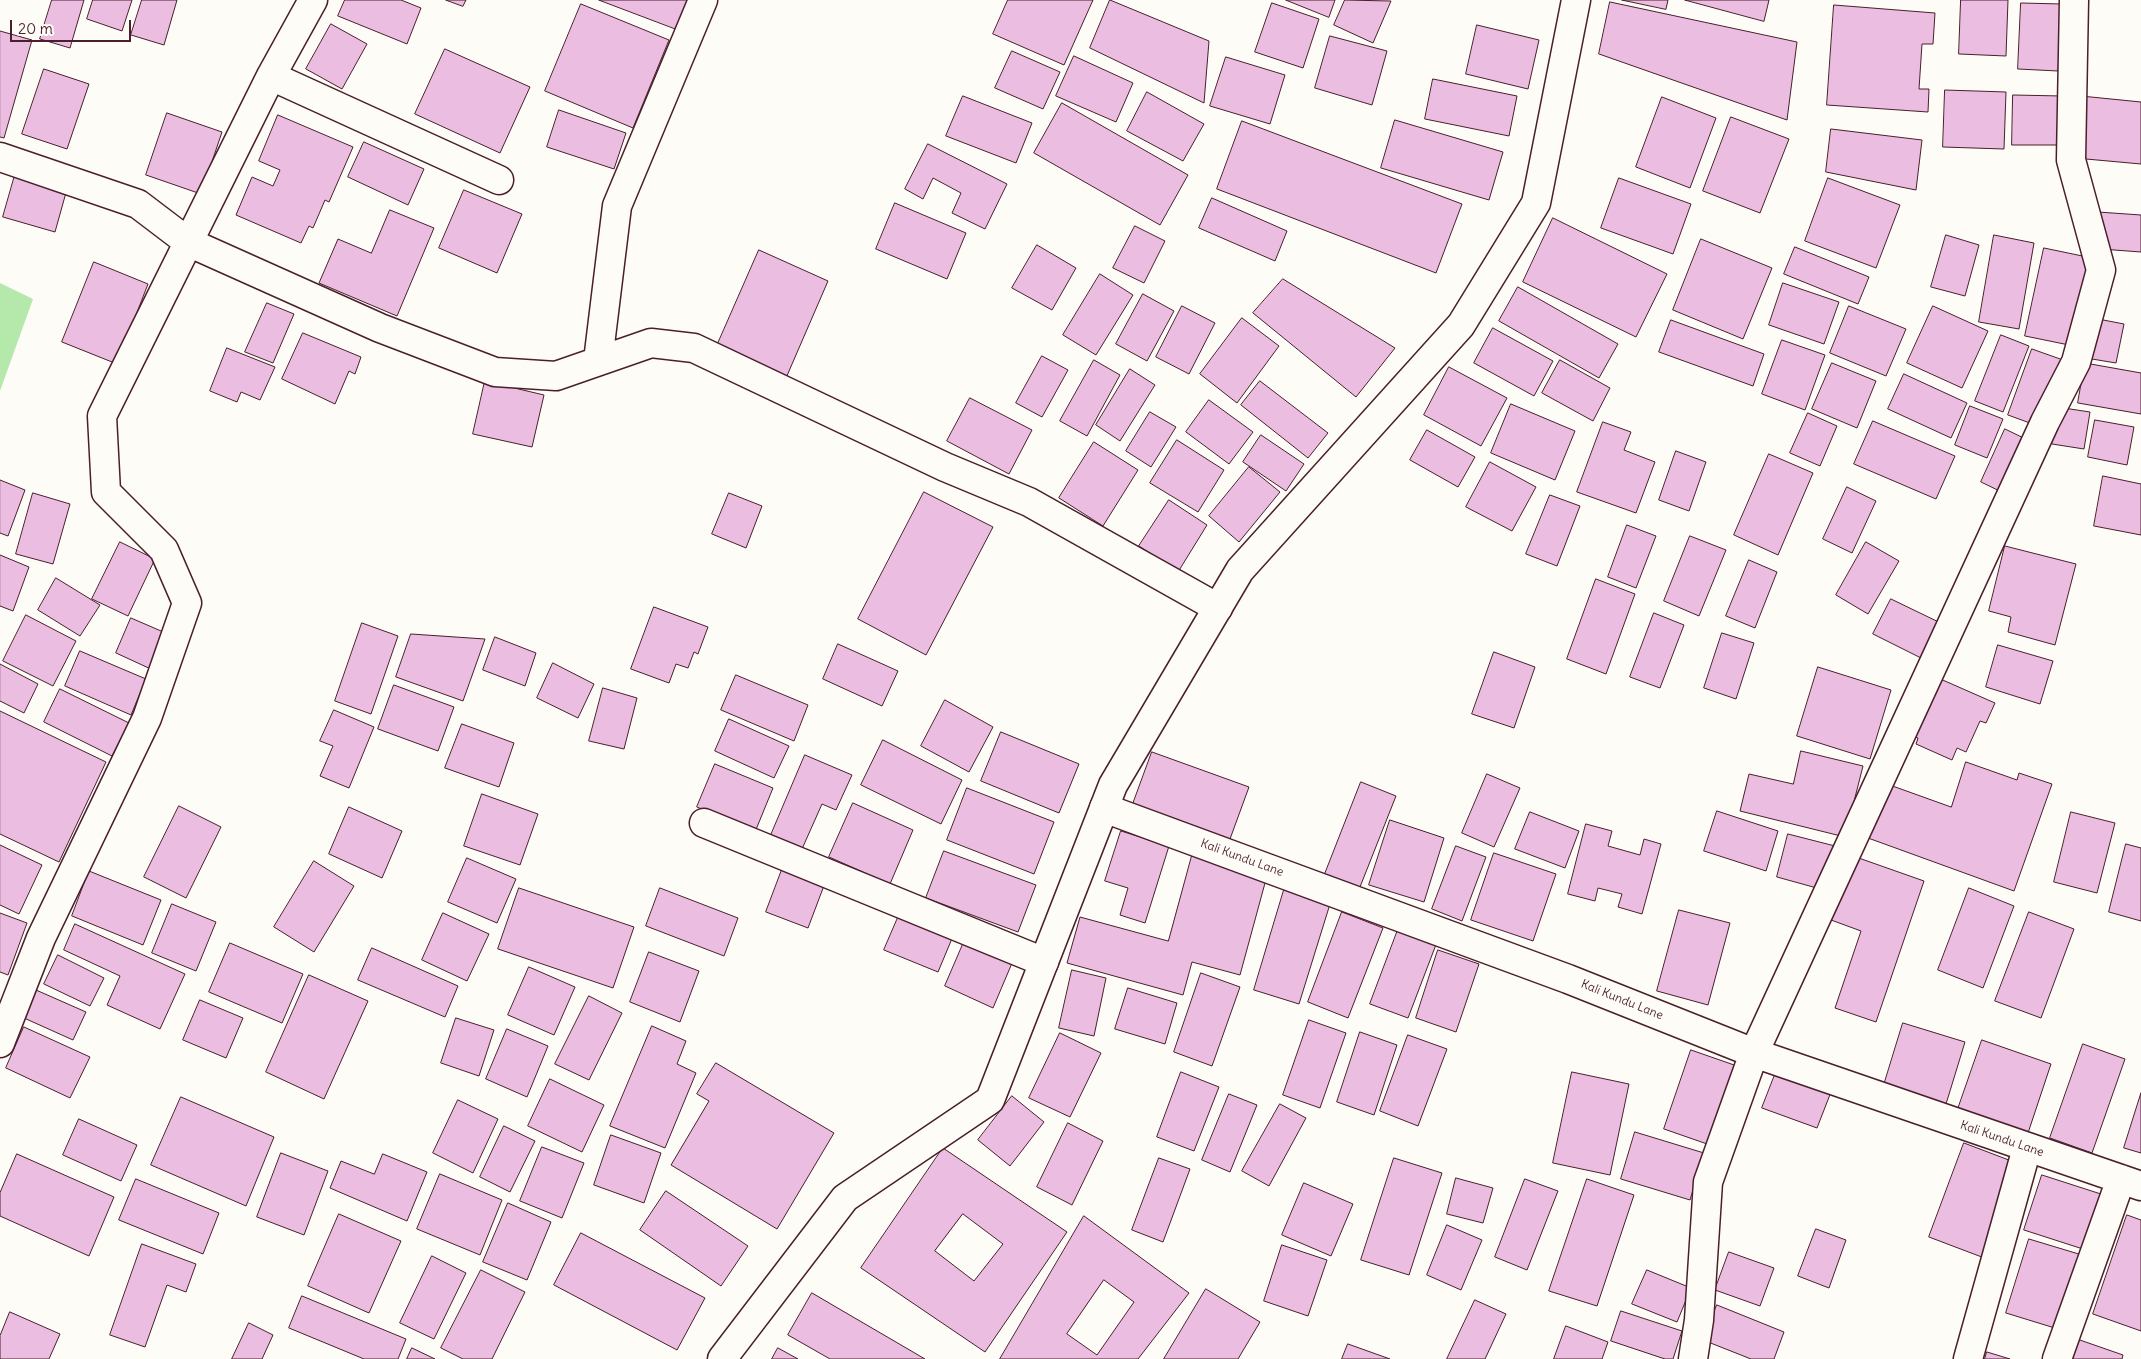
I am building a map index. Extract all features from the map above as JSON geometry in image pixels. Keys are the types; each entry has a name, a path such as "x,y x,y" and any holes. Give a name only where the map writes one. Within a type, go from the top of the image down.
{"street":[{"path":"0,1043 41,938 147,718 187,603 164,550 106,492 102,416 271,76 313,0"},
{"path":"598,361 617,206 703,0"},
{"path":"722,1359 845,1198 990,1100 1113,785 1240,570 1461,326 1536,203 1576,0"},
{"path":"1693,1359 1699,1320 1708,1182 1754,1053 2045,422 2076,362 2101,270 2071,160 2074,0"},
{"path":"271,76 499,180"},
{"path":"0,157 138,204 188,242 380,328 496,372 556,376 651,343 694,348 946,468 1029,502 1218,608"},
{"name":"Kali Kundu Lane","path":"1104,808 1568,979 1754,1053 2131,1183"},
{"path":"704,823 1044,962"},
{"path":"1968,1359 2027,1148"},
{"path":"2057,1359 2131,1183"}],"green space":[{"path":"0,283 33,299 0,391"}],"building":[{"path":"52,0 84,0 70,48 40,39"},
{"path":"93,0 132,0 122,31 87,19"},
{"path":"142,0 177,0 164,45 131,35"},
{"path":"345,0 401,0 421,8 407,44 338,16"},
{"path":"446,0 466,0 463,6"},
{"path":"599,0 690,0 679,30"},
{"path":"1008,0 1093,0 1064,65 993,34"},
{"path":"1110,0 1209,41 1204,103 1090,48"},
{"path":"1286,0 1335,0 1329,17"},
{"path":"1345,0 1391,1 1373,43 1334,25"},
{"path":"1622,0 1668,0 1666,9"},
{"path":"1685,0 1769,0 1764,21"},
{"path":"1961,0 2008,0 2006,56 1959,54"},
{"path":"1610,2 1797,42 1787,120 1599,54"},
{"path":"1272,3 1319,19 1303,68 1255,52"},
{"path":"2021,3 2062,4 2058,71 2018,69"},
{"path":"581,4 669,40 633,128 545,91"},
{"path":"1834,5 1935,13 1933,44 1922,44 1919,89 1929,89 1928,112 1827,105"},
{"path":"331,24 367,44 342,89 306,69"},
{"path":"1477,25 1539,40 1528,89 1466,74"},
{"path":"0,31 32,40 4,138 0,137"},
{"path":"1330,36 1387,51 1372,105 1315,88"},
{"path":"445,49 530,87 500,153 415,114"},
{"path":"1012,51 1060,72 1043,109 995,88"},
{"path":"1074,56 1133,83 1116,122 1056,96"},
{"path":"1226,57 1285,75 1270,124 1210,106"},
{"path":"44,69 89,84 67,149 22,134"},
{"path":"1433,79 1517,96 1509,136 1425,119"},
{"path":"1945,90 2006,92 2004,149 1943,147"},
{"path":"1147,92 1204,124 1183,161 1127,131"},
{"path":"2013,95 2062,96 2060,145 2012,145"},
{"path":"963,96 1032,123 1016,163 946,136"},
{"path":"2081,96 2141,102 2141,164 2075,158"},
{"path":"1662,97 1716,118 1690,188 1636,167"},
{"path":"1062,103 1188,175 1160,225 1034,153"},
{"path":"559,110 626,133 614,169 547,147"},
{"path":"167,113 222,132 201,194 146,175"},
{"path":"278,115 353,147 329,202 325,200 313,228 309,226 301,243 236,215 252,177 273,186 280,170 259,161"},
{"path":"1731,117 1789,139 1760,213 1703,191"},
{"path":"1395,120 1503,152 1489,200 1381,168"},
{"path":"1242,121 1462,204 1436,273 1217,189"},
{"path":"1831,129 1922,140 1916,190 1826,172"},
{"path":"364,142 424,169 408,205 348,177"},
{"path":"928,144 1007,184 985,229 952,213 961,193 933,178 923,199 905,189"},
{"path":"15,175 67,189 55,232 3,217"},
{"path":"1619,178 1691,204 1673,254 1601,228"},
{"path":"1828,178 1900,205 1876,268 1805,241"},
{"path":"464,190 522,214 497,273 439,248"},
{"path":"1212,198 1287,231 1275,261 1199,228"},
{"path":"895,203 966,233 947,279 876,249"},
{"path":"390,210 434,228 397,316 319,283 338,239 371,253"},
{"path":"2098,212 2141,215 2141,252 2101,249"},
{"path":"1553,218 1667,274 1636,337 1523,282"},
{"path":"1135,226 1165,241 1144,283 1113,268"},
{"path":"1946,235 1979,245 1965,296 1931,287"},
{"path":"1994,235 2034,243 2019,329 1979,322"},
{"path":"1701,239 1772,268 1743,339 1673,310"},
{"path":"1037,245 1076,268 1052,310 1012,288"},
{"path":"1795,247 1869,277 1858,304 1784,274"},
{"path":"2044,248 2092,258 2074,346 2025,336"},
{"path":"759,250 828,281 786,378 716,348"},
{"path":"94,262 148,284 117,364 62,342"},
{"path":"1100,274 1133,295 1096,355 1063,335"},
{"path":"1283,279 1395,348 1356,397 1253,313"},
{"path":"1783,283 1839,302 1824,344 1769,325"},
{"path":"1518,287 1618,344 1599,378 1499,321"},
{"path":"1143,294 1174,311 1147,361 1116,344"},
{"path":"267,303 294,314 273,363 245,352"},
{"path":"1182,306 1215,323 1189,374 1156,357"},
{"path":"1849,306 1906,329 1886,376 1830,353"},
{"path":"1933,306 1988,331 1962,388 1907,363"},
{"path":"1242,318 1279,346 1237,403 1200,374"},
{"path":"2093,318 2124,324 2116,363 2086,358"},
{"path":"1671,320 1764,354 1753,386 1659,352"},
{"path":"1493,328 1553,361 1534,396 1474,363"},
{"path":"303,333 361,357 355,374 349,371 335,404 282,379"},
{"path":"2001,335 2029,346 2003,412 1975,401"},
{"path":"1782,340 1825,355 1805,410 1762,394"},
{"path":"227,348 275,367 260,400 241,392 237,402 210,391"},
{"path":"2032,349 2063,360 2038,426 2008,415"},
{"path":"1042,356 1068,370 1042,417 1016,403"},
{"path":"1094,360 1120,375 1087,436 1060,421"},
{"path":"1560,360 1610,388 1593,421 1542,393"},
{"path":"1832,363 1876,381 1857,428 1812,409"},
{"path":"2085,363 2141,373 2141,414 2078,403"},
{"path":"1449,367 1507,398 1481,446 1424,415"},
{"path":"1130,369 1155,385 1120,441 1096,425"},
{"path":"1904,374 1967,403 1951,438 1888,409"},
{"path":"485,381 544,395 532,447 473,434"},
{"path":"1260,381 1328,433 1308,458 1241,405"},
{"path":"970,398 1032,430 1009,474 947,441"},
{"path":"1209,400 1253,432 1229,464 1186,432"},
{"path":"1511,404 1575,431 1555,480 1491,453"},
{"path":"1970,406 2003,419 1987,458 1955,445"},
{"path":"2057,407 2090,412 2084,449 2052,444"},
{"path":"1150,412 1176,427 1151,467 1126,451"},
{"path":"1808,413 1837,426 1820,466 1790,453"},
{"path":"2095,420 2134,427 2127,465 2088,457"},
{"path":"1873,421 1955,456 1936,499 1854,464"},
{"path":"1603,422 1631,432 1624,450 1655,462 1636,513 1577,492"},
{"path":"2005,429 2034,443 2010,496 1981,482"},
{"path":"1427,430 1475,457 1458,487 1410,460"},
{"path":"1261,435 1304,464 1286,491 1243,462"},
{"path":"1177,440 1224,470 1198,512 1150,483"},
{"path":"1094,442 1138,470 1103,526 1059,498"},
{"path":"1676,451 1706,462 1689,511 1659,500"},
{"path":"1769,454 1813,473 1778,555 1734,535"},
{"path":"1490,462 1536,487 1512,531 1466,507"},
{"path":"1249,467 1280,492 1239,542 1209,516"},
{"path":"2103,476 2141,484 2141,535 2094,526"},
{"path":"0,480 25,490 8,536 0,533"},
{"path":"1847,487 1876,501 1852,553 1823,539"},
{"path":"924,492 993,527 926,655 858,619"},
{"path":"33,493 70,504 53,564 16,554"},
{"path":"729,493 762,506 746,548 712,534"},
{"path":"1550,495 1580,506 1557,566 1526,554"},
{"path":"1169,500 1207,525 1178,572 1139,546"},
{"path":"1627,525 1656,536 1636,588 1608,577"},
{"path":"1690,536 1726,550 1699,616 1664,601"},
{"path":"120,542 155,559 128,616 92,599"},
{"path":"1866,542 1899,561 1868,614 1836,595"},
{"path":"2005,546 2076,564 2055,645 2008,632 2011,617 1989,611"},
{"path":"0,555 29,567 13,611 0,606"},
{"path":"1749,560 1777,572 1755,628 1726,616"},
{"path":"56,578 100,605 80,636 38,610"},
{"path":"1596,579 1635,594 1606,674 1567,659"},
{"path":"1891,599 1949,627 1931,663 1873,634"},
{"path":"654,607 708,627 698,654 694,652 688,668 676,664 669,683 631,669"},
{"path":"1654,613 1684,625 1660,688 1630,677"},
{"path":"26,615 76,641 53,686 3,661"},
{"path":"131,618 168,634 153,670 116,653"},
{"path":"362,623 398,636 371,714 335,701"},
{"path":"1722,633 1754,643 1736,699 1704,688"},
{"path":"411,634 485,639 463,701 396,677"},
{"path":"495,637 536,653 525,686 483,670"},
{"path":"838,644 898,671 882,706 823,679"},
{"path":"1998,645 2053,661 2040,704 1986,687"},
{"path":"80,651 146,679 131,715 65,686"},
{"path":"1494,652 1535,667 1514,728 1472,714"},
{"path":"553,663 594,684 578,718 537,698"},
{"path":"0,664 38,684 24,713 0,701"},
{"path":"1818,667 1891,690 1870,759 1797,736"},
{"path":"1929,674 1995,703 1986,723 1980,721 1966,752 1957,748 1952,760 1916,744 1918,738 1910,735"},
{"path":"736,675 808,705 794,741 721,710"},
{"path":"394,685 454,707 438,751 378,729"},
{"path":"603,688 637,698 624,749 589,741"},
{"path":"60,689 129,723 112,756 44,722"},
{"path":"945,700 993,727 969,772 921,746"},
{"path":"334,710 374,727 349,788 320,776 333,746 320,741"},
{"path":"0,711 106,762 59,862 0,834"},
{"path":"729,719 789,746 774,778 715,751"},
{"path":"462,724 514,743 499,787 445,768"},
{"path":"1001,732 1079,764 1059,813 981,781"},
{"path":"883,740 962,780 941,824 861,785"},
{"path":"1801,751 1863,766 1845,837 1740,811 1749,774 1793,784"},
{"path":"1152,752 1249,787 1230,839 1133,804"},
{"path":"805,755 852,775 836,810 822,804 802,849 771,835"},
{"path":"1966,762 2017,780 2019,773 2052,784 2014,891 1868,838 1887,784 1951,807"},
{"path":"715,764 773,788 755,832 697,807"},
{"path":"1487,774 1520,788 1494,847 1462,833"},
{"path":"1361,782 1396,796 1358,892 1323,879"},
{"path":"967,788 1054,822 1034,874 947,840"},
{"path":"482,794 538,814 520,865 464,846"},
{"path":"853,803 913,830 890,884 829,857"},
{"path":"179,806 221,827 186,898 144,877"},
{"path":"349,807 402,831 382,878 329,854"},
{"path":"1717,811 1778,831 1766,871 1704,851"},
{"path":"1530,812 1579,831 1565,868 1515,849"},
{"path":"2071,812 2115,823 2097,893 2054,882"},
{"path":"1390,820 1444,838 1424,902 1369,885"},
{"path":"1586,824 1612,831 1608,846 1640,855 1644,839 1661,844 1642,914 1618,907 1622,894 1598,888 1595,901 1568,894"},
{"path":"1121,831 1169,846 1145,923 1120,915 1128,888 1105,881"},
{"path":"1788,834 1835,846 1824,890 1777,877"},
{"path":"2126,844 2141,848 2141,921 2109,912"},
{"path":"0,845 42,865 19,914 0,905"},
{"path":"1456,846 1486,857 1462,921 1432,909"},
{"path":"944,851 1036,885 1018,932 926,898"},
{"path":"1193,852 1268,872 1240,975 1192,962 1183,995 1067,963 1080,917 1168,941"},
{"path":"1494,853 1556,874 1533,941 1471,920"},
{"path":"1853,856 1924,881 1876,1022 1835,1008 1861,931 1831,920"},
{"path":"467,858 516,879 497,923 448,902"},
{"path":"786,859 828,875 808,928 766,912"},
{"path":"314,861 354,886 314,952 274,927"},
{"path":"89,871 161,900 143,945 72,916"},
{"path":"519,888 634,927 613,988 498,949"},
{"path":"660,888 738,918 724,956 646,926"},
{"path":"1969,888 2014,906 1983,988 1938,970"},
{"path":"1284,890 1330,904 1299,1004 1254,990"},
{"path":"172,904 216,922 196,971 152,953"},
{"path":"903,906 956,929 938,972 884,950"},
{"path":"1679,910 1730,923 1708,1005 1657,991"},
{"path":"1342,912 1383,928 1348,1018 1308,1002"},
{"path":"2029,912 2074,929 2041,1018 1995,1001"},
{"path":"0,913 27,923 8,975 0,972"},
{"path":"443,913 489,934 467,981 422,960"},
{"path":"75,924 185,974 160,1029 107,1005 120,976 64,950"},
{"path":"1399,927 1437,942 1408,1018 1370,1004"},
{"path":"967,935 1015,956 993,1008 945,986"},
{"path":"230,943 303,974 282,1023 209,992"},
{"path":"372,948 458,986 445,1017 358,980"},
{"path":"1438,950 1479,964 1456,1032 1416,1018"},
{"path":"649,952 699,971 680,1022 630,1002"},
{"path":"58,955 104,978 90,1006 44,984"},
{"path":"529,967 575,987 554,1035 508,1015"},
{"path":"1072,970 1106,978 1094,1036 1059,1028"},
{"path":"1201,973 1240,987 1212,1066 1174,1052"},
{"path":"309,975 368,1001 324,1099 266,1072"},
{"path":"1128,988 1177,1003 1165,1044 1115,1029"},
{"path":"36,990 86,1012 73,1040 24,1018"},
{"path":"589,996 622,1013 589,1080 555,1064"},
{"path":"200,1000 243,1018 226,1058 183,1040"},
{"path":"456,1018 494,1030 479,1076 441,1063"},
{"path":"1309,1020 1346,1033 1320,1108 1283,1095"},
{"path":"1903,1023 1965,1042 1946,1104 1884,1085"},
{"path":"652,1026 686,1041 677,1064 696,1073 665,1148 610,1126"},
{"path":"24,1027 90,1057 70,1098 6,1068"},
{"path":"507,1029 548,1046 527,1097 486,1079"},
{"path":"1360,1032 1397,1045 1374,1115 1337,1102"},
{"path":"1060,1033 1101,1053 1070,1117 1029,1098"},
{"path":"1408,1035 1447,1049 1418,1126 1380,1111"},
{"path":"1982,1040 2051,1064 2028,1133 1958,1109"},
{"path":"2083,1044 2125,1059 2092,1153 2050,1138"},
{"path":"1691,1050 1737,1066 1710,1145 1664,1129"},
{"path":"716,1063 834,1133 777,1229 671,1165 709,1101 697,1094"},
{"path":"1181,1072 1219,1087 1194,1151 1157,1137"},
{"path":"1572,1072 1629,1084 1610,1175 1553,1163"},
{"path":"1776,1072 1831,1092 1817,1128 1762,1108"},
{"path":"550,1079 604,1105 582,1152 528,1126"},
{"path":"2141,1093 2141,1153 2124,1148"},
{"path":"1229,1094 1257,1105 1230,1172 1202,1160"},
{"path":"1012,1096 1044,1122 1010,1166 978,1140"},
{"path":"181,1097 274,1137 246,1206 151,1165"},
{"path":"458,1100 498,1119 473,1173 433,1153"},
{"path":"1280,1104 1306,1118 1269,1186 1242,1171"},
{"path":"79,1119 137,1145 121,1181 63,1155"},
{"path":"1068,1123 1103,1141 1072,1205 1037,1187"},
{"path":"504,1126 535,1141 510,1192 480,1177"},
{"path":"1635,1132 1704,1153 1690,1200 1621,1179"},
{"path":"611,1135 661,1153 644,1203 594,1185"},
{"path":"1964,1143 2022,1165 1987,1259 1929,1237"},
{"path":"542,1147 584,1163 562,1218 520,1201"},
{"path":"943,1148 1067,1232 985,1352 861,1268","holes":["963,1214 1003,1244 974,1281 935,1251"]},
{"path":"281,1153 328,1171 304,1235 257,1217"},
{"path":"17,1154 114,1197 89,1256 0,1216 0,1193"},
{"path":"383,1154 427,1172 407,1221 330,1188 341,1161 374,1174"},
{"path":"1159,1158 1190,1169 1163,1242 1132,1230"},
{"path":"1394,1158 1442,1173 1409,1275 1361,1260"},
{"path":"440,1174 502,1200 480,1255 417,1229"},
{"path":"2042,1175 2104,1195 2086,1250 2024,1230"},
{"path":"1456,1178 1493,1188 1483,1223 1447,1214"},
{"path":"136,1179 219,1213 203,1254 119,1220"},
{"path":"1525,1179 1558,1191 1527,1270 1495,1257"},
{"path":"1587,1179 1634,1195 1597,1306 1549,1291"},
{"path":"1304,1183 1353,1204 1331,1256 1282,1235"},
{"path":"666,1191 748,1246 721,1286 640,1230"},
{"path":"508,1203 551,1222 527,1280 483,1262"},
{"path":"339,1214 401,1241 369,1313 308,1286"},
{"path":"2127,1215 2141,1220 2141,1331 2093,1314"},
{"path":"1084,1216 1189,1293 1138,1359 1000,1359","holes":["1104,1280 1134,1302 1097,1355 1067,1334"]},
{"path":"1447,1225 1482,1240 1461,1290 1427,1275"},
{"path":"1816,1229 1846,1240 1829,1288 1798,1276"},
{"path":"581,1233 705,1298 677,1350 554,1285"},
{"path":"2029,1239 2082,1255 2058,1329 2006,1313"},
{"path":"142,1244 196,1264 186,1292 167,1285 145,1347 110,1335"},
{"path":"1282,1245 1327,1260 1308,1316 1264,1301"},
{"path":"1729,1252 1774,1268 1760,1306 1715,1290"},
{"path":"432,1256 466,1273 434,1339 400,1323"},
{"path":"481,1270 525,1292 492,1359 463,1359 441,1348"},
{"path":"1647,1270 1691,1288 1677,1322 1632,1304"},
{"path":"1206,1289 1260,1322 1238,1359 1164,1359"},
{"path":"812,1293 925,1359 830,1359 788,1335"},
{"path":"302,1296 406,1339 398,1359 364,1359 289,1328"},
{"path":"1475,1300 1506,1314 1485,1359 1447,1359"},
{"path":"1717,1305 1784,1332 1774,1359 1751,1359 1703,1340"},
{"path":"1621,1311 1682,1331 1673,1359 1665,1359 1611,1341"},
{"path":"10,1312 60,1334 49,1359 0,1359 0,1336"},
{"path":"249,1323 273,1335 262,1359 232,1359"},
{"path":"1566,1326 1608,1342 1602,1359 1554,1359"},
{"path":"2077,1339 2123,1355 2122,1359 2070,1359"},
{"path":"1348,1344 1390,1359 1342,1359"},
{"path":"412,1348 435,1359 407,1359"},
{"path":"778,1348 798,1359 772,1359"},
{"path":"1987,1352 2010,1359 1985,1359"}]}
